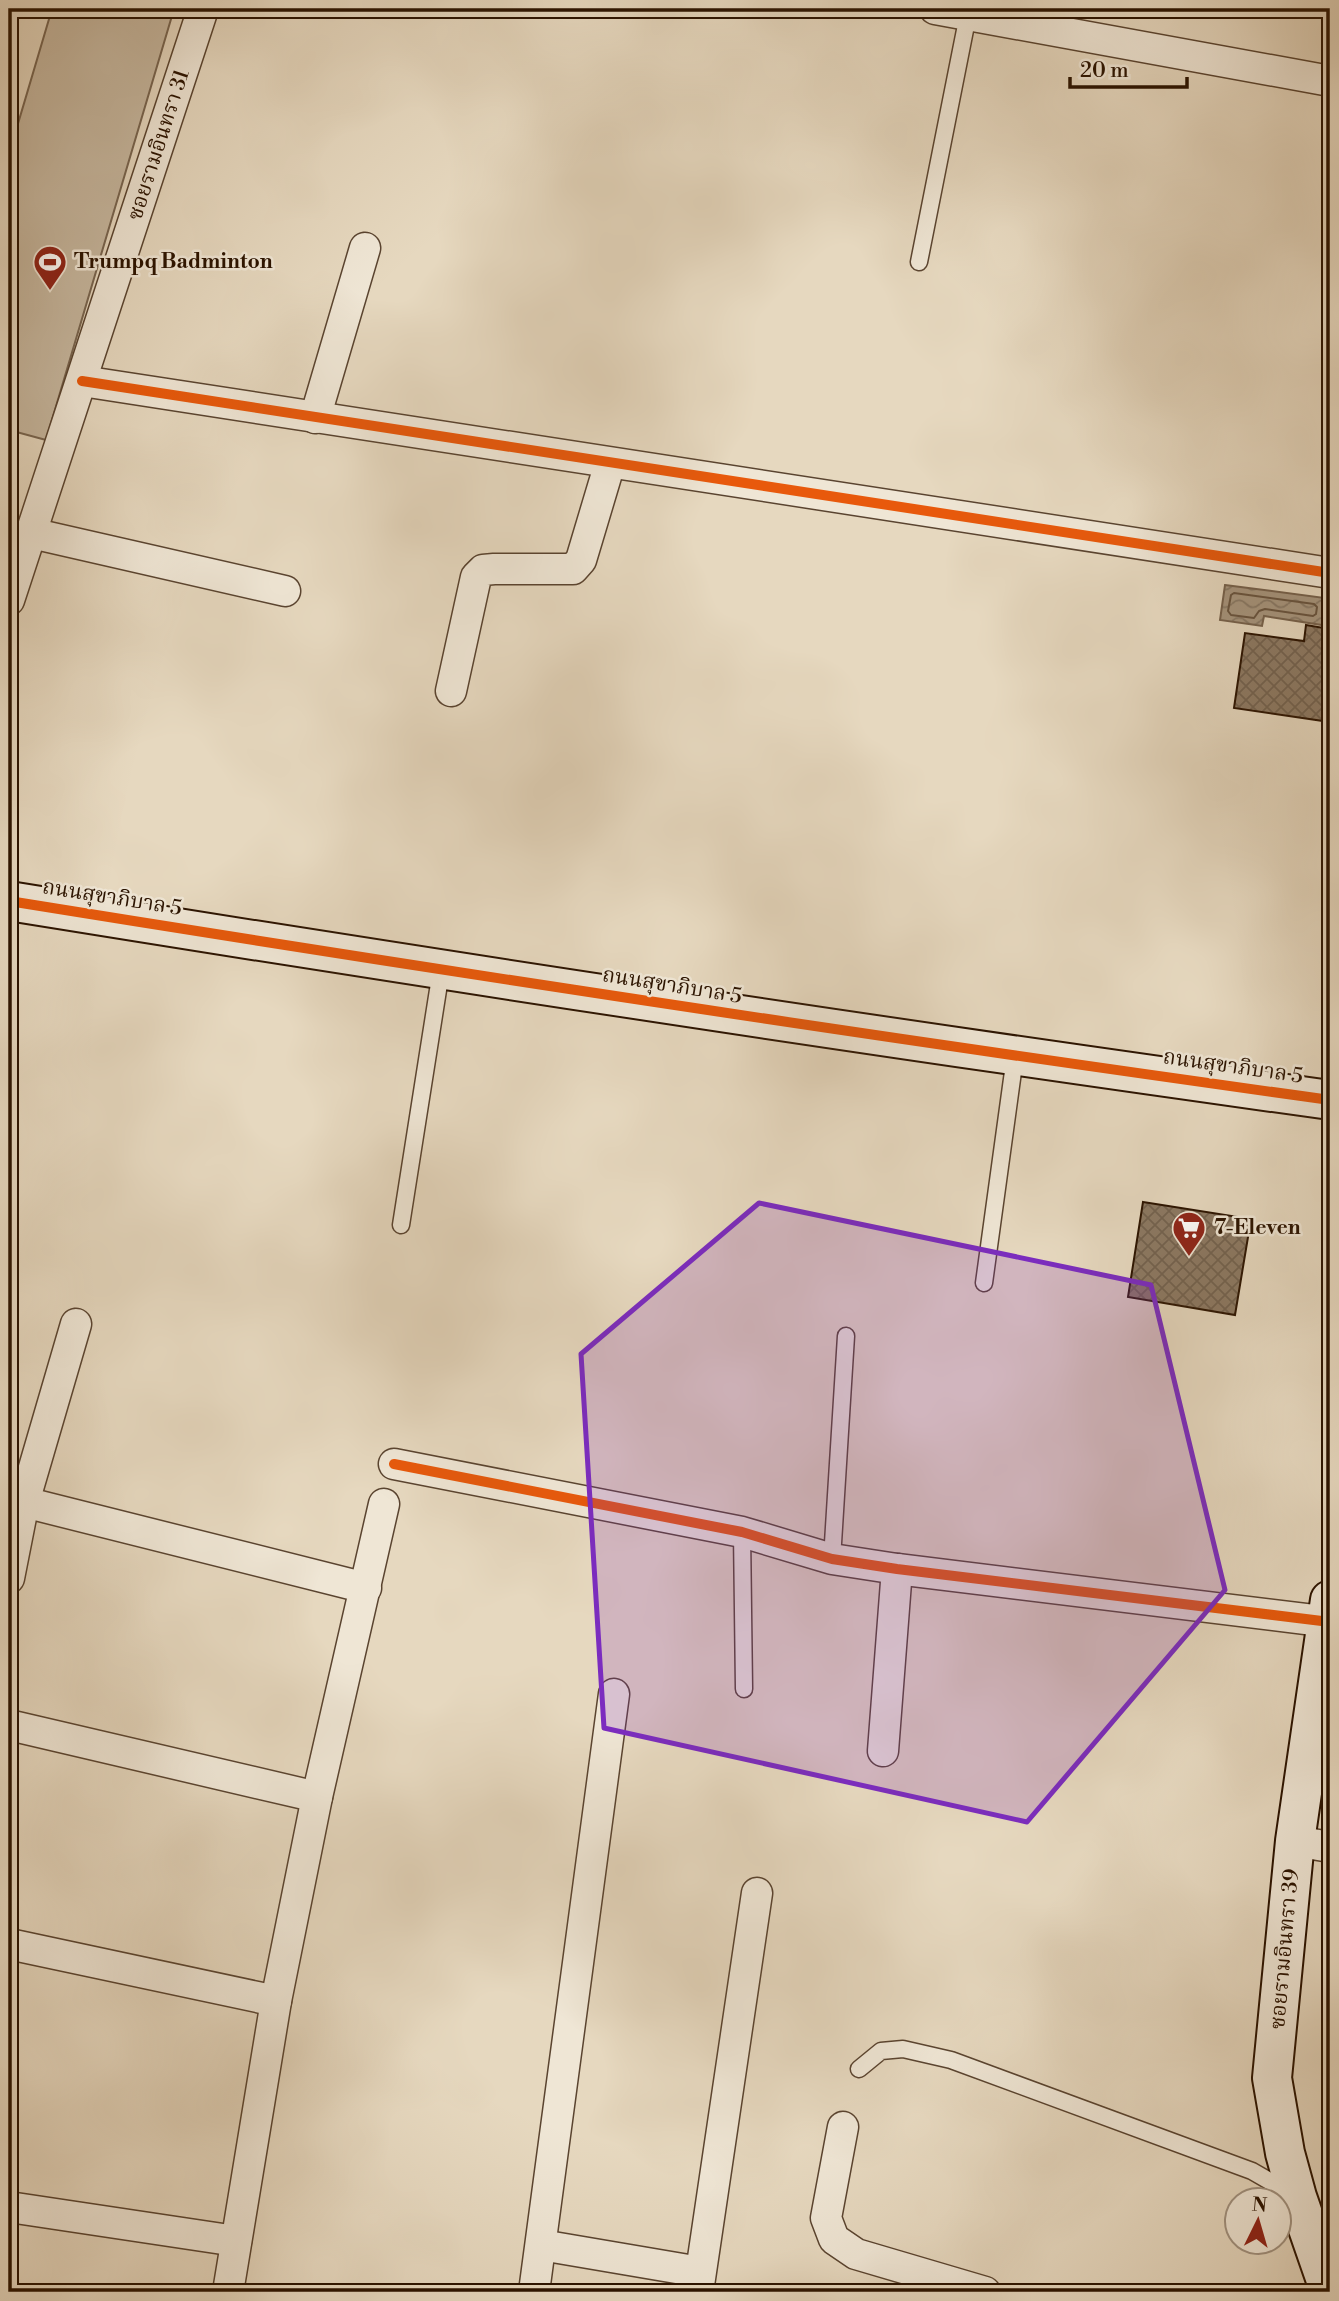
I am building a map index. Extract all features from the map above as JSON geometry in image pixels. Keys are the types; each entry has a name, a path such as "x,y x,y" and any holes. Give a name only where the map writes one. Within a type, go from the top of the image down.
{"street":[{"name":"ซอยรามอินทรา 31","path":"9,600 203,9"},
{"path":"935,9 1330,81"},
{"path":"315,418 365,248"},
{"path":"82,381 1330,573"},
{"path":"451,691 476,577 483,570 494,569 573,569 581,560 610,463"},
{"path":"31,533 285,592"},
{"name":"ถนนสุขาภิบาล 5","path":"9,901 441,971 1015,1057 1330,1100"},
{"path":"9,1578 24,1502 76,1324"},
{"path":"394,1464 742,1532 832,1559 897,1569 1329,1615"},
{"path":"24,1502 366,1588"},
{"path":"228,2292 276,2001 317,1797 384,1504"},
{"path":"883,1751 897,1569"},
{"name":"ซอยรามอินทรา 39","path":"1329,1615 1312,1844 1272,2078 1285,2153 1297,2197 1320,2235 1330,2291"},
{"path":"534,2292 614,1694"},
{"path":"9,1725 317,1797"},
{"path":"541,2245 699,2282 757,1893"},
{"path":"9,1944 276,2001"},
{"path":"844,2127 826,2218 834,2239 856,2254 985,2292"},
{"path":"9,2207 236,2241"}],"lane":[{"path":"919,262 968,15"},
{"path":"401,1225 441,971"},
{"path":"984,1283 1015,1057"},
{"path":"832,1559 846,1335"},
{"path":"742,1532 744,1689"},
{"path":"859,2069 881,2051 903,2049 951,2060 1252,2171 1297,2197"}],"highlighted area":[{"path":"759,1203 1151,1285 1225,1590 1027,1822 604,1728 581,1354"}],"shaded area":[{"name":"Trumpq Badminton","path":"52,9 174,9 46,440 9,430 9,154"}],"water":[{"path":"1225,585 1325,598 1322,625 1264,616 1262,626 1220,620"}],"building":[{"path":"1306,625 1330,629 1330,722 1234,708 1245,633 1304,641"},
{"name":"7-Eleven","path":"1143,1202 1251,1219 1235,1315 1128,1297"}],"cycle path":[{"path":"82,381 1330,573"},
{"path":"9,901 669,1004 1330,1100"},
{"path":"394,1464 742,1532 832,1559 1330,1622"}],"place":[{"name":"Trumpq Badminton","path":"50,292"},
{"name":"7-Eleven","path":"1189,1258"}]}
